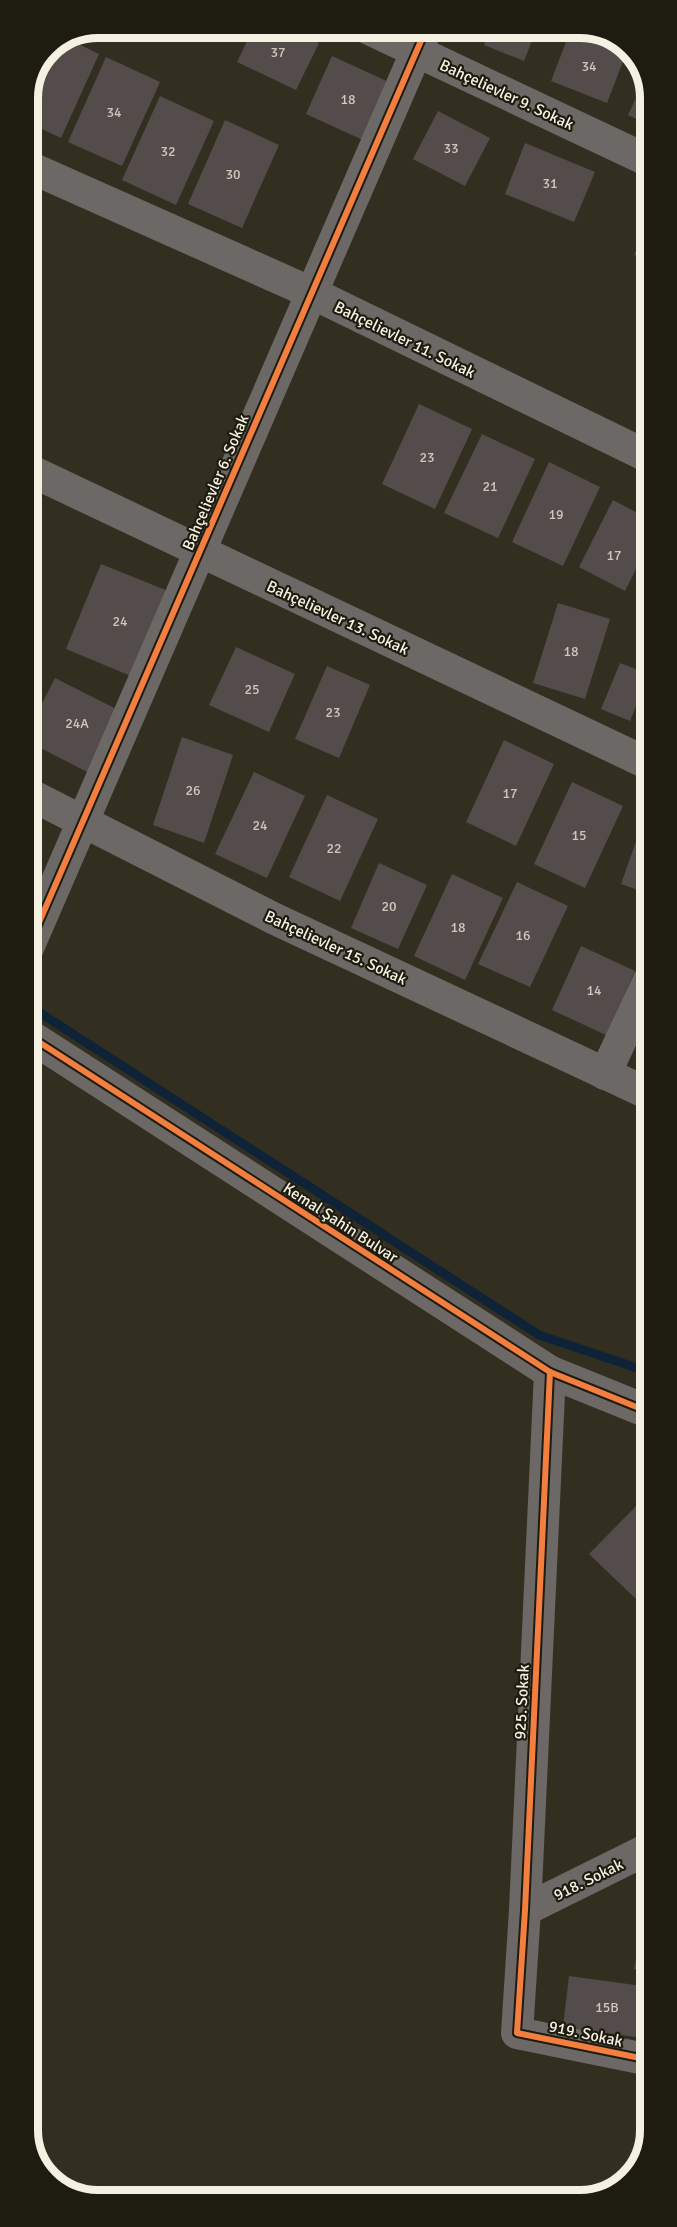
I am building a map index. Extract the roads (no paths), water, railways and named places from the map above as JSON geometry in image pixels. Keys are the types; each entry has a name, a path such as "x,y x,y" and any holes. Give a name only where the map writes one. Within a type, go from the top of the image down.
{"street":[{"name":"Bahçelievler 9. Sokak","path":"422,39 640,156"},
{"name":"Bahçelievler 6. Sokak","path":"37,927 422,39"},
{"name":"Bahçelievler 11. Sokak","path":"37,170 312,293 640,453"},
{"name":"Bahçelievler 13. Sokak","path":"37,474 640,760"},
{"name":"Bahçelievler 15. Sokak","path":"37,798 275,919 640,1090"},
{"path":"605,1074 640,999"},
{"name":"Kemal Şahin Bulvar","path":"37,1041 550,1372 640,1408"},
{"name":"925. Sokak","path":"517,2033 525,1910 550,1372"},
{"name":"918. Sokak","path":"525,1910 640,1853"},
{"name":"919. Sokak","path":"517,2033 640,2058"}],"waterway":[{"path":"37,1011 539,1335 640,1369"}]}
